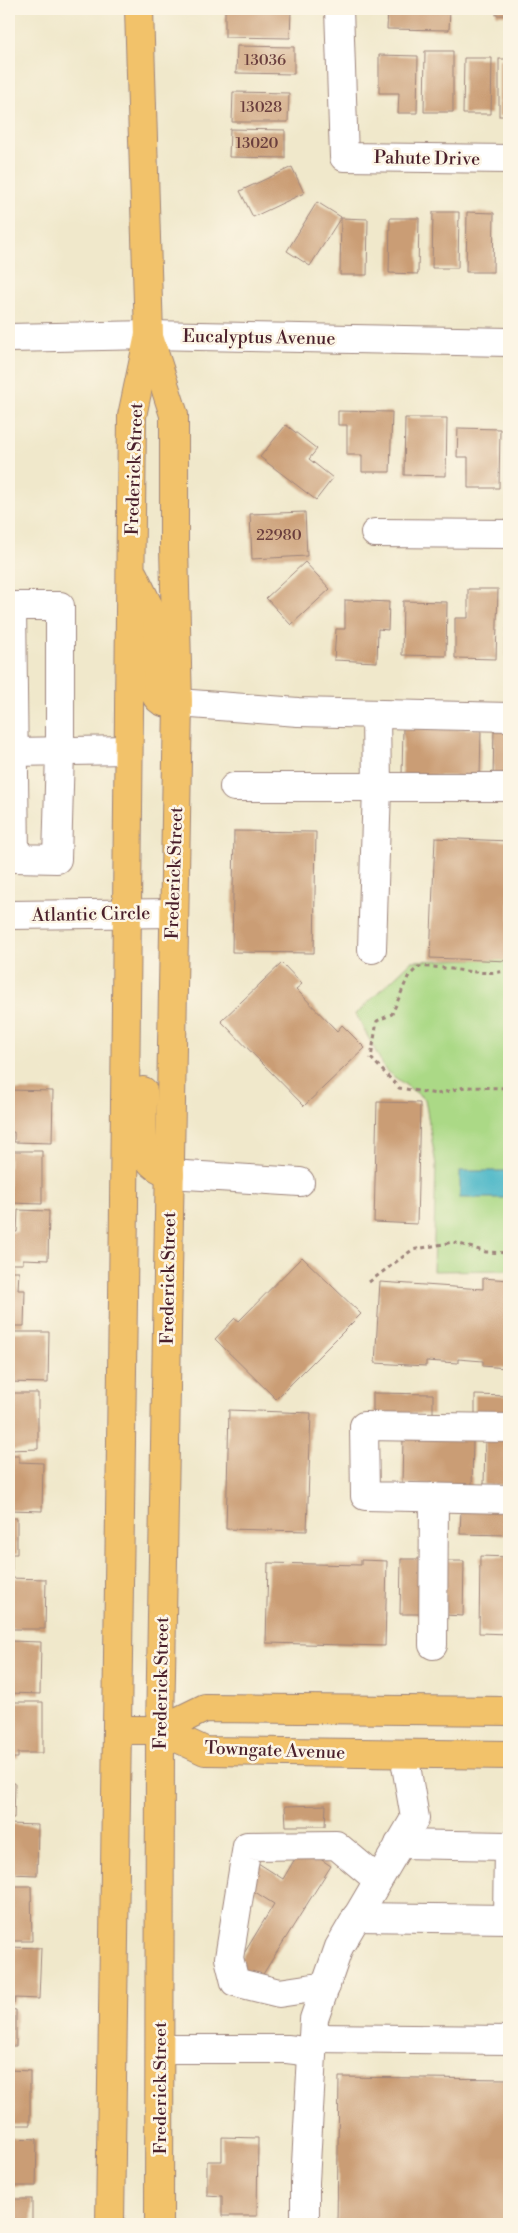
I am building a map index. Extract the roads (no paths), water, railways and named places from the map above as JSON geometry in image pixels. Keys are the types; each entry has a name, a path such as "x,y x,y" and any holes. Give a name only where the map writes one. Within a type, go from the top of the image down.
{"main road":[{"name":"Frederick Street","path":"110,2224 132,416 149,335 139,9"},
{"name":"Frederick Street","path":"149,335 174,415 174,548 178,703 160,1730 159,2224"},
{"path":"131,570 151,611 154,624 155,694 158,700 164,703 178,703"},
{"path":"126,1030 138,1044 143,1059 144,1139 147,1154 155,1166 170,1174"},
{"name":"Towngate Avenue","path":"160,1730 205,1708 509,1711"},
{"path":"117,1730 160,1730"},
{"name":"Towngate Avenue","path":"160,1730 205,1751 509,1755"}],"street":[{"name":"Pahute Drive","path":"339,9 344,157 509,159"},
{"name":"Eucalyptus Avenue","path":"9,338 149,335 509,342"},
{"path":"375,533 509,534"},
{"path":"10,606 60,606 60,752 57,859 15,858 10,606"},
{"path":"178,703 376,715 509,717"},
{"path":"372,949 377,787 376,715"},
{"path":"14,752 128,750"},
{"path":"234,787 509,787"},
{"name":"Atlantic Circle","path":"9,915 173,913"},
{"path":"170,1174 300,1182"},
{"path":"509,1428 364,1426 365,1496 509,1498"},
{"path":"433,1645 434,1497"},
{"path":"305,2224 305,2182 314,2019 339,1947 414,1818 404,1754"},
{"path":"356,1917 508,1919 508,1846 399,1844"},
{"path":"326,1986 279,1992 235,1982 229,1958 247,1846 336,1845 378,1880"},
{"path":"160,2049 287,2049 313,2045 509,2040"}],"water":[{"path":"460,1171 506,1171 506,1198 460,1198"}]}
